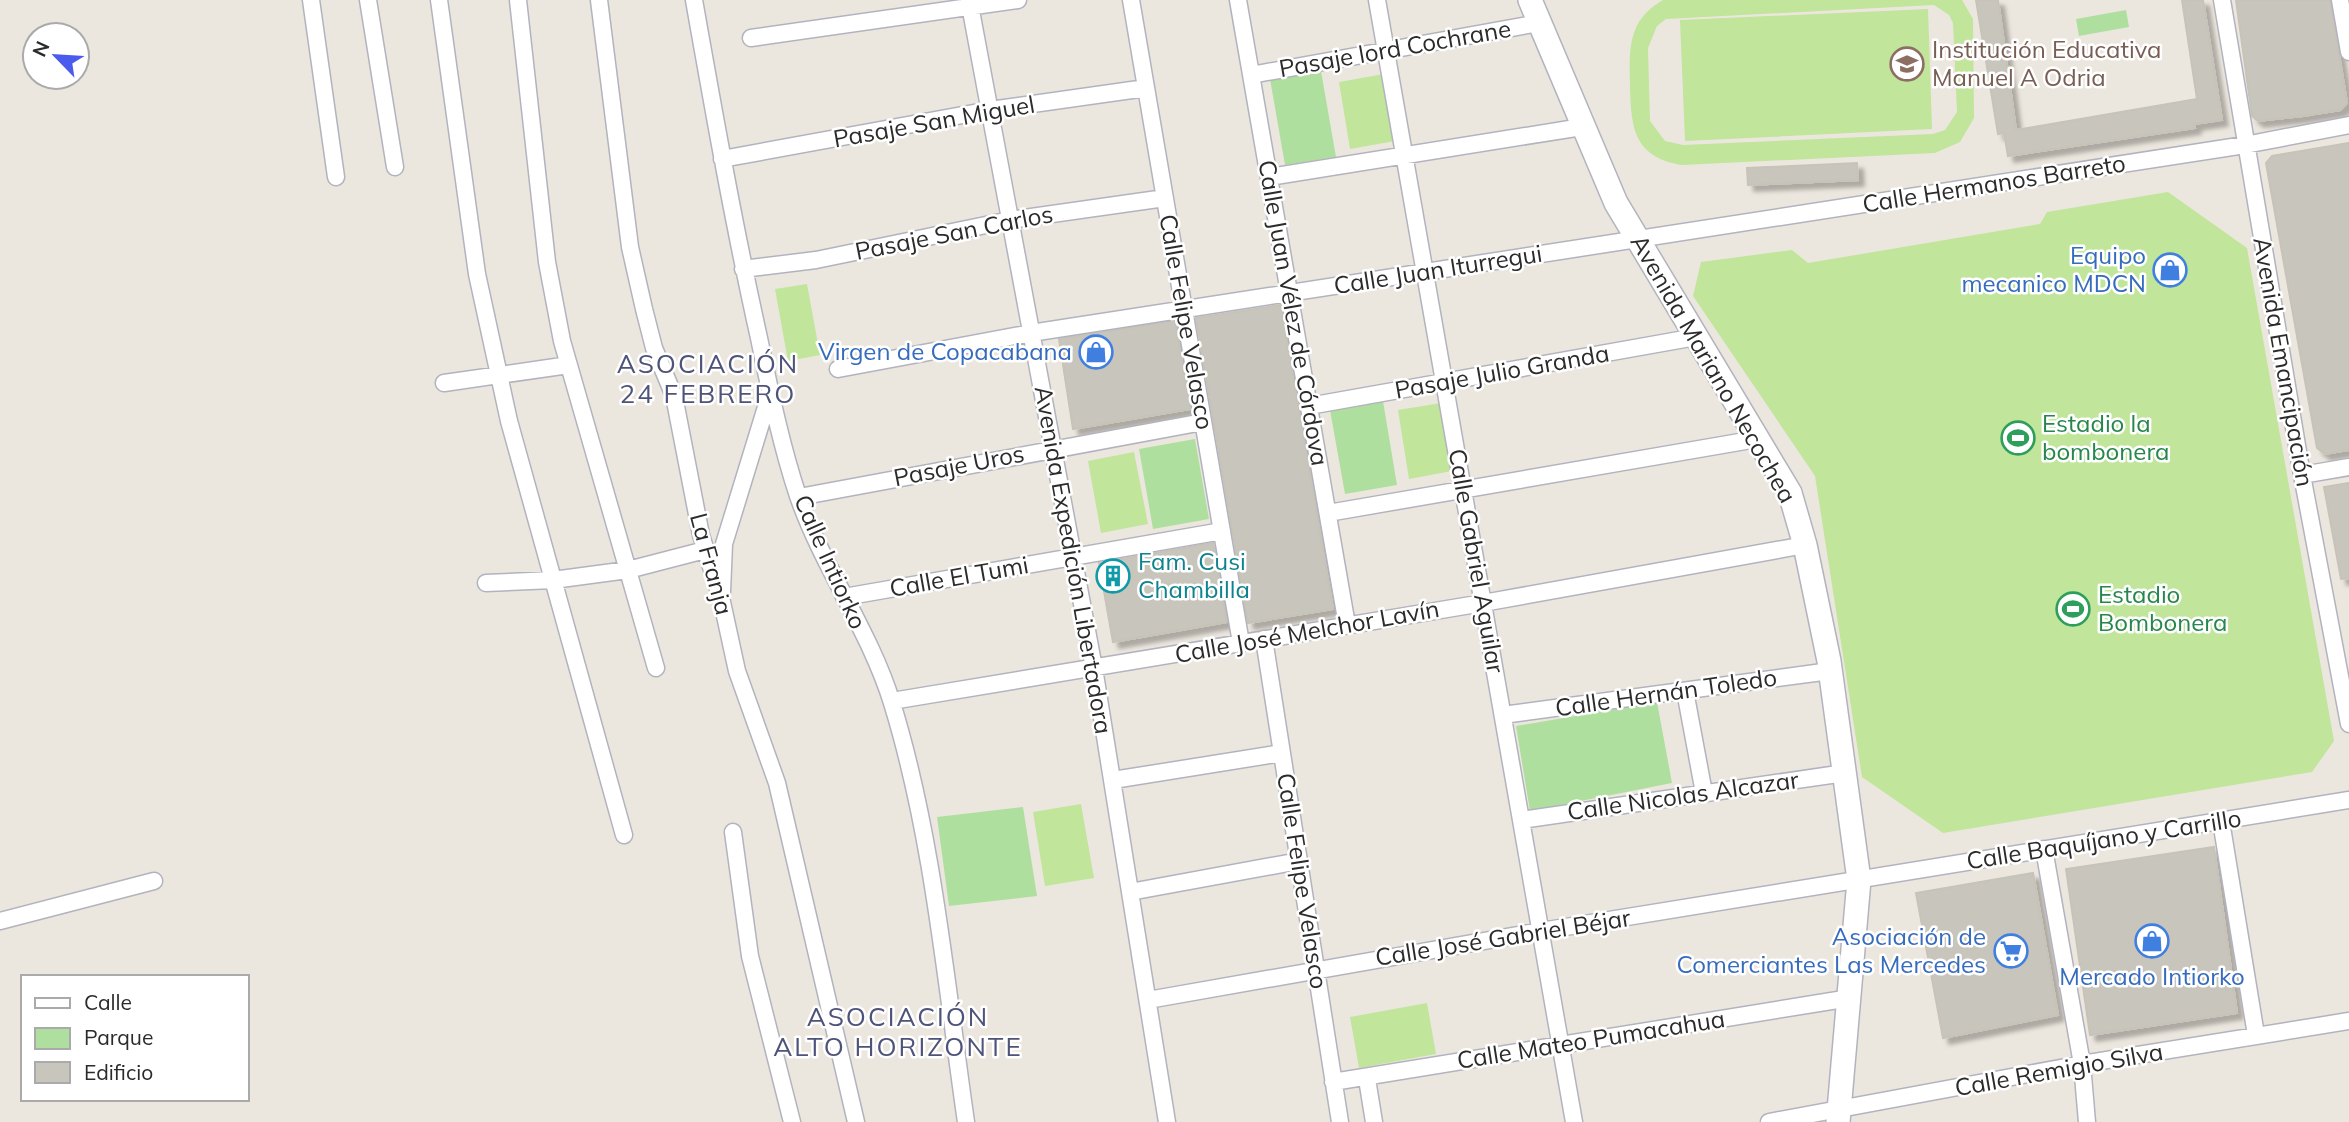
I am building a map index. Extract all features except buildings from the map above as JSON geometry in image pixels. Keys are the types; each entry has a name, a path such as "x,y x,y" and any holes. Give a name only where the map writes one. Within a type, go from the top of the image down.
{"street":[{"path":"311,0 336,177"},
{"path":"369,0 395,167"},
{"path":"439,0 477,274 499,376 624,835"},
{"path":"518,0 547,262 569,365 656,668"},
{"name":"La Franja","path":"599,0 630,247 654,348 674,396 705,550 722,602 737,671 777,783 856,1122"},
{"name":"Calle Intiorko","path":"694,0 743,269 771,392 799,497 817,544 845,597 892,701 939,922 966,1122"},
{"path":"751,38 970,4 1018,0"},
{"name":"Calle Felipe Velasco","path":"1131,0 1241,643"},
{"name":"Calle Juan Vélez de Córdova","path":"1238,0 1347,625"},
{"name":"Calle Gabriel Aguilar","path":"1377,0 1574,1122"},
{"name":"Avenida Mariano Necochea","path":"1530,0 1616,203 1790,493 1805,545 1830,671 1859,880 1838,1117"},
{"name":"Avenida Emancipación","path":"2222,0 2302,475 2349,724"},
{"name":"Avenida Expedición Libertadora","path":"970,4 1094,668 1167,1122"},
{"path":"2343,4 2349,52"},
{"name":"Pasaje lord Cochrane","path":"1251,75 1539,23"},
{"name":"Pasaje San Miguel","path":"722,159 990,110 1146,88"},
{"name":"Calle Hermanos Barreto","path":"1638,240 2245,145 2349,125"},
{"path":"1269,177 1582,127"},
{"name":"Pasaje San Carlos","path":"743,269 816,260 1010,220 1165,198"},
{"name":"Calle Juan Iturregui","path":"838,369 1031,333 1638,240"},
{"name":"Pasaje Julio Granda","path":"1309,406 1696,337"},
{"path":"444,383 569,365"},
{"path":"722,602 724,544 771,392"},
{"name":"Pasaje Uros","path":"799,497 1203,422"},
{"path":"1328,513 1758,439"},
{"path":"2302,475 2349,467"},
{"name":"Calle El Tumi","path":"845,597 1222,531"},
{"name":"Calle José Melchor Lavín","path":"892,701 1483,603 1805,545"},
{"path":"486,583 553,580 628,570 705,550"},
{"name":"Calle Felipe Velasco","path":"1264,639 1340,1122"},
{"name":"Calle Hernán Toledo","path":"1503,715 1830,671"},
{"path":"1685,691 1704,793"},
{"path":"1112,780 1282,753"},
{"name":"Calle Nicolas Alcazar","path":"1521,820 1845,773"},
{"name":"Calle Baquíjano y Carrillo","path":"1859,880 2349,800"},
{"path":"2221,821 2256,1035"},
{"path":"733,832 750,956 792,1122"},
{"path":"2044,849 2082,1064 2087,1122"},
{"path":"1130,892 1298,861"},
{"name":"Calle José Gabriel Béjar","path":"1148,1000 1315,969 1859,880"},
{"path":"0,921 154,881"},
{"name":"Calle Mateo Pumacahua","path":"1333,1082 1367,1079 1560,1043 1850,998"},
{"name":"Calle Remigio Silva","path":"1769,1122 1838,1117 2082,1064 2349,1021"},
{"path":"1367,1079 1374,1122"}],"green space":[{"path":"1663,0 1962,0 1973,19 1974,118 1960,142 1935,153 1682,165 1666,161 1644,147 1634,127 1632,114 1631,47 1637,26 1651,8","holes":["1934,5 1949,15 1953,23 1957,112 1945,130 1933,134 1683,145 1665,141 1650,121 1648,48 1657,26 1666,19"]},
{"path":"1928,9 1932,129 1685,141 1680,20"},
{"path":"2126,10 2129,27 2079,36 2076,19"},
{"path":"1321,71 1336,157 1285,165 1270,79"},
{"path":"1384,74 1395,141 1350,149 1339,82"},
{"name":"Estadio Bombonera","path":"2168,192 2247,248 2334,741 2312,772 1943,833 1862,777 1815,476 1693,296 1701,262 1792,250 1808,263 2040,224 2047,212"},
{"path":"807,284 820,355 788,361 775,289"},
{"path":"1383,401 1397,485 1345,494 1330,410"},
{"path":"1441,403 1452,471 1409,479 1398,410"},
{"path":"1195,439 1209,519 1153,529 1139,449"},
{"path":"1134,452 1148,524 1101,533 1088,461"},
{"path":"1657,702 1672,783 1530,811 1516,726"},
{"path":"1081,804 1094,878 1045,886 1033,812"},
{"path":"1023,807 1037,896 949,906 937,817"},
{"path":"1427,1003 1436,1054 1359,1068 1350,1017"}],"place":[{"name":"Institución Educativa Manuel A Odria","path":"1907,64"},
{"name":"Equipo mecanico MDCN","path":"2170,270"},
{"name":"Virgen de Copacabana","path":"1096,352"},
{"name":"Estadio la bombonera","path":"2018,438"},
{"name":"Fam. Cusi Chambilla","path":"1113,576"},
{"name":"Estadio Bombonera","path":"2073,609"},
{"name":"Mercado Intiorko","path":"2152,941"},
{"name":"Asociación de Comerciantes Las Mercedes","path":"2011,951"}],"district":[{"name":"ASOCIACIÓN 24 FEBRERO","path":"708,379"},
{"name":"ASOCIACIÓN ALTO HORIZONTE","path":"898,1032"}]}
